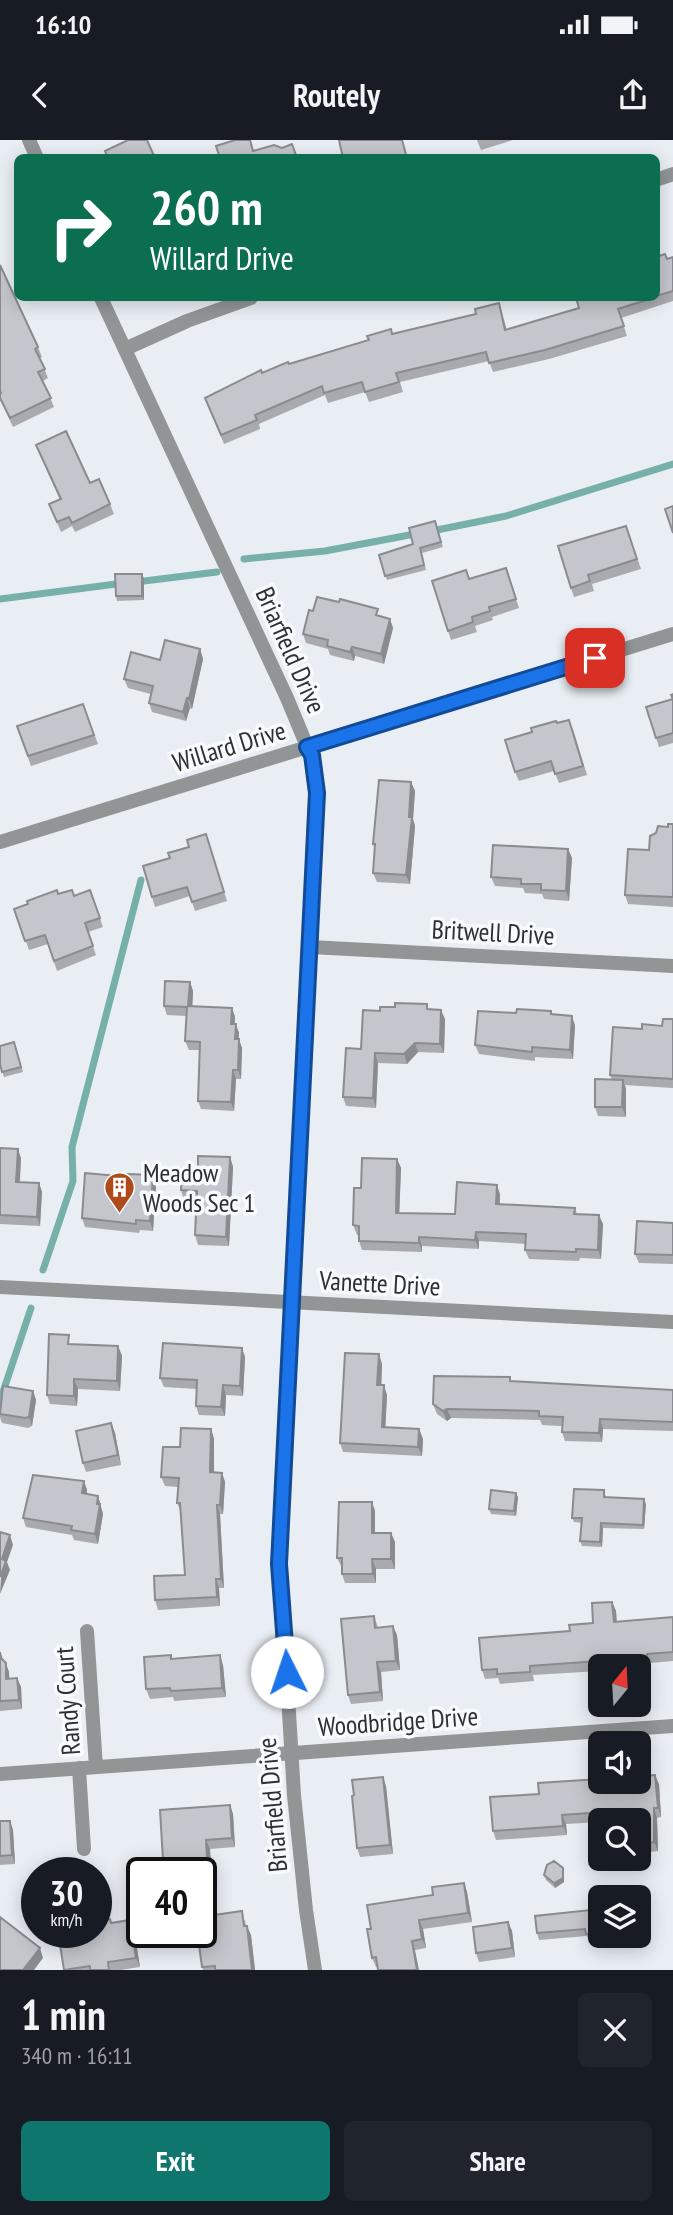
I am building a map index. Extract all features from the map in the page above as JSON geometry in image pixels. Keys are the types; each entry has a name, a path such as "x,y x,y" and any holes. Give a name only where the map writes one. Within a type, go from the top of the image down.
{"street":[{"name":"Briarfield Drive","path":"103,301 312,755 317,793 279,1564 292,1753 306,1910 315,1970"},
{"path":"125,349 187,321 243,301"},
{"name":"Willard Drive","path":"0,842 673,634"},
{"name":"Britwell Drive","path":"310,947 673,966"},
{"name":"Vanette Drive","path":"0,1287 673,1322"},
{"name":"Randy Court","path":"87,1631 96,1767"},
{"name":"Woodbridge Drive","path":"0,1774 673,1727"},
{"path":"79,1768 84,1849"}],"building":[{"path":"128,140 147,140 153,154 106,154 105,151"},
{"path":"235,140 250,140 253,151 274,145 282,148 292,144 296,154 219,154 216,146"},
{"path":"339,140 402,140 406,154 342,154"},
{"path":"665,254 667,259 673,257 673,291 660,295 660,256"},
{"path":"0,265 14,301 17,301 38,347 35,349 45,369 38,372 51,398 10,418 0,398"},
{"path":"577,301 643,301 618,309 624,326 545,350 489,363 486,352 396,373 399,382 365,392 362,382 324,393 322,386 255,415 257,420 221,435 205,398 261,370 262,373 288,362 289,364 369,340 367,336 391,329 392,334 476,314 475,309 499,303 505,330 579,308"},
{"path":"66,431 90,483 99,479 110,504 72,523 69,517 57,522 49,504 61,499 36,445"},
{"path":"673,506 673,533 665,509"},
{"path":"435,521 441,542 420,548 424,565 385,576 379,555 413,544 409,528"},
{"path":"626,526 637,559 588,575 590,581 571,588 558,546"},
{"path":"506,568 516,599 489,607 490,611 472,617 473,622 448,631 432,581 466,570 469,579"},
{"path":"115,574 142,574 142,596 116,596"},
{"path":"317,597 339,602 340,599 378,609 376,615 390,619 381,654 352,647 350,652 327,646 328,640 303,634 309,610 313,611"},
{"path":"165,640 200,649 189,699 187,698 183,712 149,703 153,686 124,679 131,652 160,660"},
{"path":"673,699 673,733 656,738 646,707"},
{"path":"83,704 94,735 28,756 17,726"},
{"path":"569,720 583,766 555,774 551,761 515,772 505,740 532,732 531,728"},
{"path":"379,780 411,782 409,817 412,817 406,875 373,873"},
{"path":"668,824 673,824 673,897 625,895 628,849 649,850 650,836 656,833 658,826 668,827"},
{"path":"206,834 224,892 192,902 187,887 152,897 143,866 170,858 168,853 189,847 187,840"},
{"path":"493,845 568,849 566,891 541,890 541,884 521,884 521,879 491,877"},
{"path":"57,890 58,894 72,890 74,896 90,890 100,918 85,923 93,946 54,961 45,935 25,941 14,909"},
{"path":"165,981 190,982 188,1006 232,1008 231,1024 236,1024 235,1039 239,1039 238,1070 233,1070 231,1102 198,1101 200,1042 185,1041 187,1007 164,1006"},
{"path":"395,1003 427,1004 427,1009 441,1010 440,1044 415,1043 404,1054 375,1053 373,1098 343,1097 346,1048 361,1049 363,1010 380,1011 380,1007 395,1007"},
{"path":"517,1009 551,1011 551,1014 572,1016 570,1050 532,1047 532,1052 475,1045 478,1011 516,1013"},
{"path":"663,1019 673,1019 673,1079 610,1075 613,1027 642,1029 642,1024 662,1026"},
{"path":"14,1042 21,1067 2,1072 0,1046"},
{"path":"595,1079 623,1080 622,1107 595,1107"},
{"path":"0,1148 18,1149 16,1182 39,1183 37,1217 0,1215"},
{"path":"198,1156 230,1157 226,1237 195,1235 197,1191 181,1190 182,1168 198,1169"},
{"path":"362,1158 397,1159 396,1213 455,1214 457,1182 497,1185 496,1204 575,1208 574,1214 599,1215 598,1250 525,1250 526,1234 476,1232 475,1240 419,1237 419,1243 359,1241 359,1226 353,1225 354,1188 361,1188"},
{"name":"Meadow Woods Sec 1","path":"85,1173 128,1177 128,1174 153,1175 150,1221 136,1220 136,1224 82,1218"},
{"path":"637,1221 673,1223 673,1255 635,1254"},
{"path":"49,1334 69,1335 68,1344 118,1346 117,1381 74,1379 74,1396 47,1395"},
{"path":"163,1343 242,1348 240,1386 223,1385 221,1407 196,1406 197,1380 160,1378"},
{"path":"345,1353 379,1354 377,1385 384,1385 382,1427 419,1429 418,1447 340,1443"},
{"path":"434,1376 510,1377 510,1381 673,1390 673,1422 600,1419 599,1433 562,1432 563,1417 539,1416 539,1411 443,1411 433,1404"},
{"path":"3,1386 33,1391 29,1417 0,1414"},
{"path":"111,1423 118,1455 83,1463 76,1431"},
{"path":"181,1428 211,1429 210,1472 222,1473 220,1505 217,1505 221,1579 216,1579 217,1597 155,1600 154,1576 185,1575 180,1503 177,1503 179,1478 161,1477 163,1447 180,1447"},
{"path":"33,1475 84,1481 82,1493 98,1496 97,1504 100,1504 95,1534 71,1530 72,1526 23,1518"},
{"path":"574,1489 604,1490 604,1497 644,1499 643,1525 601,1523 600,1542 580,1541 582,1518 572,1518"},
{"path":"491,1490 516,1493 514,1511 489,1509"},
{"path":"339,1502 372,1502 372,1533 391,1533 391,1559 372,1559 373,1574 342,1574 342,1558 337,1558"},
{"path":"0,1532 10,1535 2,1559 6,1561 0,1577"},
{"path":"612,1602 614,1622 673,1617 673,1652 588,1654 588,1662 530,1666 530,1672 497,1674 497,1669 482,1670 479,1638 570,1631 569,1625 593,1623 592,1603"},
{"path":"374,1616 375,1628 393,1626 396,1661 377,1662 380,1692 348,1695 341,1619"},
{"path":"0,1652 6,1663 6,1679 17,1678 19,1700 0,1701"},
{"path":"171,1655 171,1659 220,1655 222,1688 171,1691 170,1688 146,1689 144,1657"},
{"path":"651,1775 655,1775 658,1808 654,1808 654,1842 651,1842 651,1808 588,1808 588,1813 562,1815 563,1826 493,1831 490,1797 539,1794 538,1783 588,1780 588,1794 651,1794"},
{"path":"383,1777 390,1845 357,1848 352,1780"},
{"path":"230,1805 232,1838 206,1840 207,1857 163,1857 160,1810"},
{"path":"0,1821 10,1821 12,1855 0,1856"},
{"path":"554,1861 563,1868 563,1878 554,1883 544,1875 547,1865"},
{"path":"464,1883 468,1913 419,1920 422,1939 412,1941 417,1970 378,1970 376,1957 372,1958 367,1929 371,1929 367,1905 433,1895 432,1887"},
{"path":"588,1910 588,1934 585,1929 537,1933 535,1916"},
{"path":"242,1911 244,1926 247,1926 252,1970 215,1970 215,1966 202,1967 199,1948 217,1948 217,1915"},
{"path":"0,1917 21,1933 21,1948 40,1948 23,1970 0,1970"},
{"path":"126,1921 126,1948 134,1948 136,1958 108,1962 109,1970 90,1970 90,1966 64,1970 61,1948 112,1948 112,1923"},
{"path":"508,1922 512,1948 476,1953 473,1927"}],"waterway":[{"path":"432,531 506,516 673,464"},
{"path":"244,559 325,551 420,533"},
{"path":"136,582 217,572"},
{"path":"0,599 124,583"},
{"path":"43,1270 73,1181 72,1147 141,880"},
{"path":"0,1401 31,1308"}],"place":[{"name":"Meadow Woods Sec 1","path":"120,1214"}],"route":[{"path":"287,1672 279,1564 317,793 312,755 307,747 595,658"}]}
